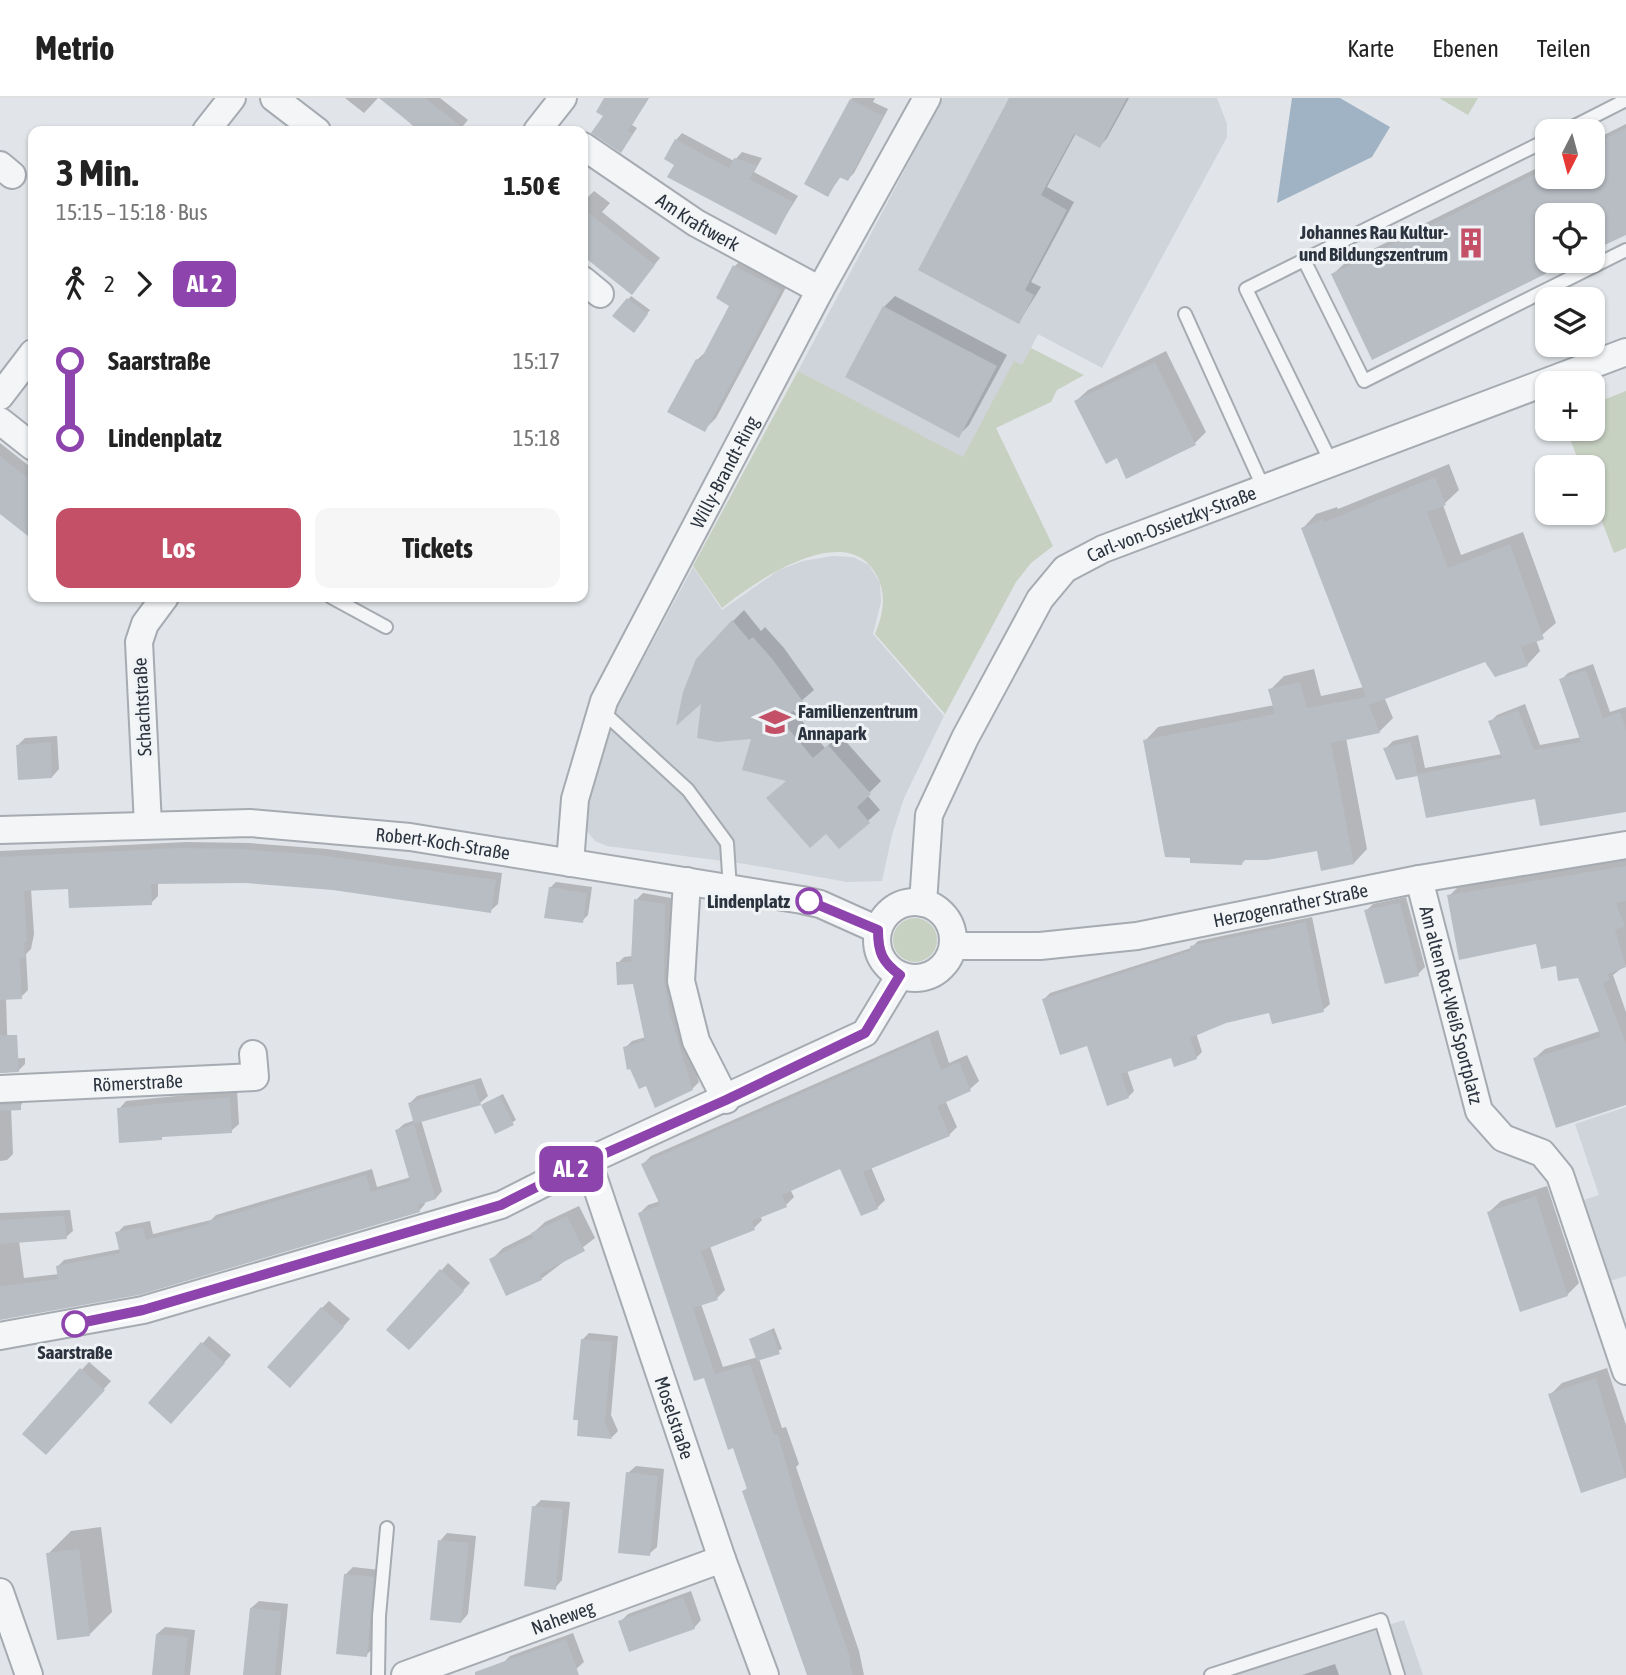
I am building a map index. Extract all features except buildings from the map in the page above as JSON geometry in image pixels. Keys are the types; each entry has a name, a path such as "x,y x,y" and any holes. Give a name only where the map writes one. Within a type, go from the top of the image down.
{"street":[{"path":"210,126 232,98"},
{"path":"274,98 310,126"},
{"path":"549,126 563,98"},
{"name":"Willy-Brandt-Ring","path":"570,863 575,799 601,710 629,648 820,290 927,98"},
{"name":"Am Kraftwerk","path":"588,149 696,223 820,290"},
{"name":"Carl-von-Ossietzky-Straße","path":"923,903 929,815 965,738 1040,599 1065,569 1103,549 1626,352"},
{"path":"0,396 28,360"},
{"path":"0,421 28,443"},
{"name":"Schachtstraße","path":"148,825 139,642 145,624 161,602"},
{"name":"Robert-Koch-Straße","path":"0,830 250,823 396,836 821,904 878,930"},
{"name":"Herzogenrather Straße","path":"953,946 1040,946 1137,936 1419,879 1626,845"},
{"name":"Am alten Rot-Weiß Sportplatz","path":"1419,879 1479,1111 1503,1138 1542,1153 1560,1175 1626,1371"},
{"path":"687,881 681,981 696,1041 726,1100"},
{"path":"923,903 940,911 951,927 953,946 947,962 934,974 917,978 900,975 886,965 878,948 878,930 887,914 904,904 923,903"},
{"path":"0,1336 143,1310 501,1205 588,1161 726,1100 865,1033 900,975"},
{"name":"Römerstraße","path":"0,1090 255,1077 253,1054"},
{"name":"Moselstraße","path":"588,1161 722,1559 765,1675"},
{"name":"Naheweg","path":"405,1675 722,1559"},
{"path":"0,1592 7,1633 29,1675"}],"lane":[{"path":"1589,119 1626,100"},
{"path":"1332,464 1246,289 1535,146"},
{"path":"1304,260 1364,381 1626,250"},
{"path":"1185,314 1264,489"},
{"path":"340,602 386,627"},
{"path":"601,710 688,790 727,843 730,888"},
{"path":"378,1675 379,1615 387,1528"},
{"path":"1211,1675 1381,1620 1398,1675"}],"shaded area":[{"path":"943,98 1217,98 1227,124 1227,137 1102,368 1038,334 1022,366 1014,362 963,458 798,371"},
{"name":"Familienzentrum Annapark","path":"832,556 853,557 869,565 880,583 881,602 873,634 944,716 904,798 892,835 882,881 847,882 746,864 607,846 595,841 586,830 587,811 592,775 606,728 693,567 722,610 779,570 803,561"},
{"path":"1626,1107 1626,1276 1607,1282 1581,1201 1599,1195 1575,1124"},
{"path":"1404,1620 1423,1675 1236,1675"}],"green space":[{"path":"1439,98 1478,98 1468,115"},
{"path":"1031,348 1084,375 1057,390 1051,402 996,428 1053,546 1031,563 1016,582 945,714 875,634 882,612 882,590 877,576 863,559 845,552 823,553 800,560 755,584 722,608 693,566 798,371 963,457 1014,361 1022,365"},
{"path":"1626,391 1626,548 1614,553 1603,525 1605,455 1576,455 1571,441 1605,441 1605,399"},
{"path":"915,918 931,924 937,940 931,956 915,962 899,956 893,940 899,924"}],"water":[{"path":"1292,98 1340,98 1390,127 1372,157 1277,203"}],"bus line":[{"path":"75,1324 143,1310 501,1205 588,1161 726,1100 865,1033 882,1009 900,975 886,965 878,948 878,930 809,901"}],"place":[{"name":"Johannes Rau Kultur- und Bildungszentrum","path":"1471,243"},
{"name":"Familienzentrum Annapark","path":"775,722"},
{"name":"Lindenplatz","path":"809,901"},
{"name":"Saarstraße","path":"75,1324"}]}
